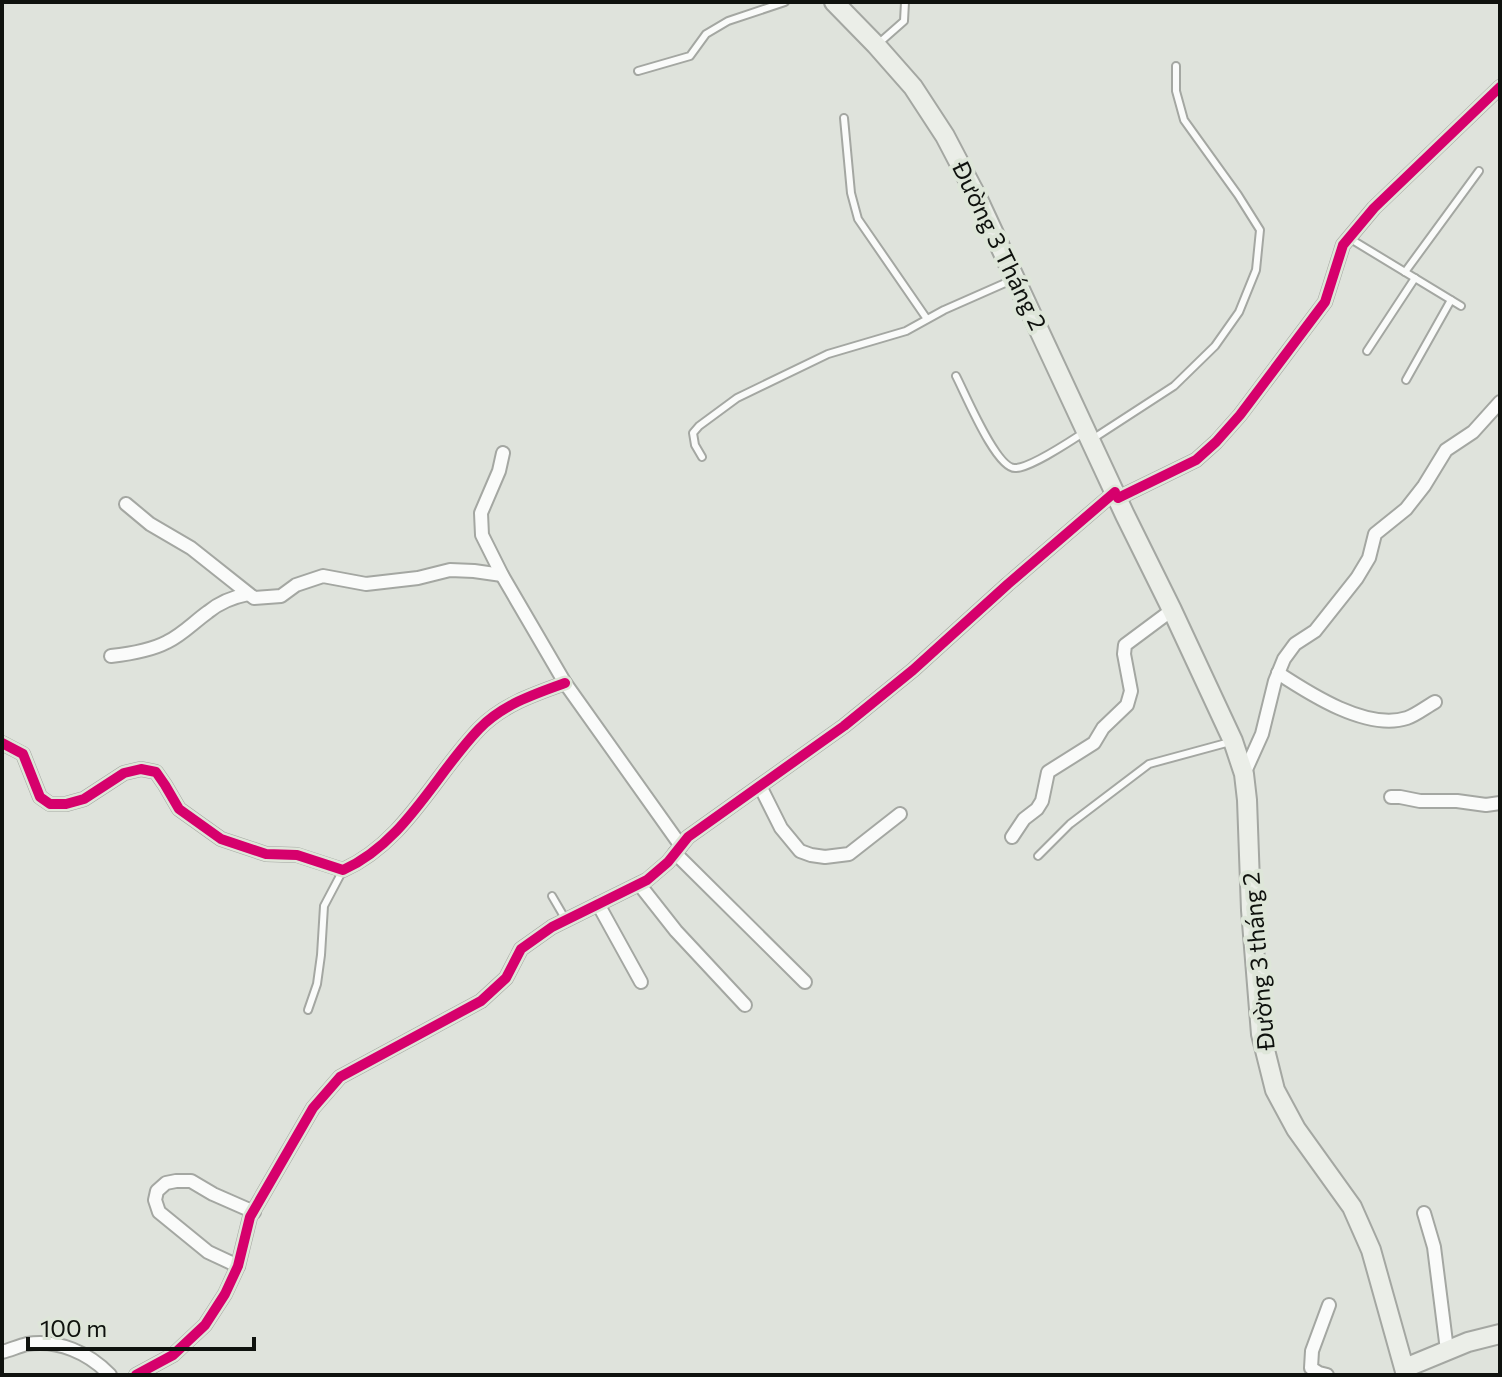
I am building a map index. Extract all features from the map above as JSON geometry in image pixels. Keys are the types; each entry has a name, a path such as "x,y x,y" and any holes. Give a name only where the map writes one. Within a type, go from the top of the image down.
{"main road":[{"name":"Đường 3 Tháng 2","path":"834,2 913,87 945,136 977,197 1137,538"},
{"name":"Đường 3 tháng 2","path":"1137,538 1233,741 1244,774 1261,1034 1275,1090 1296,1129 1352,1207 1371,1250 1406,1371"},
{"path":"1406,1371 1447,1350 1500,1334"}],"street":[{"path":"136,1375 173,1355 205,1325 238,1266 250,1217 313,1108 340,1077 481,1001 506,978 521,949 552,927 647,880 688,837 844,726 913,670 1008,584 1119,502 1196,460 1240,415 1325,302 1343,245 1374,208 1500,87"},
{"path":"1244,774 1262,734 1284,659 1295,644 1315,631 1357,578 1369,558 1375,534 1406,509 1446,450 1473,432 1500,402"},
{"path":"503,453 499,471 481,513 482,535 502,575 565,683 678,850 805,982"},
{"path":"126,504 150,524 191,548 254,598 281,596 296,585 323,576 366,584 418,578 450,570 502,575"},
{"path":"111,656 130,654 166,643 210,609 231,598 248,594"},
{"path":"1012,837 1042,801 1048,772 1094,743 1103,728 1127,705 1131,691 1125,664 1125,645 1172,610"},
{"path":"1278,673 1307,692 1367,718 1384,721 1408,718 1435,702"},
{"path":"2,743 23,754 40,797 50,804 84,799 124,773 141,769 156,772 179,809 221,839 266,854 297,855 343,870 386,840 412,814 480,727 522,698 565,683"},
{"path":"760,786 781,828 800,851 811,855 849,854 900,814"},
{"path":"1391,797 1486,805 1500,803"},
{"path":"639,884 676,931 745,1005"},
{"path":"598,904 641,982"},
{"path":"238,1266 208,1252 159,1212 155,1200 157,1191 166,1183 191,1181 254,1212"},
{"path":"1424,1213 1434,1247 1447,1350"},
{"path":"1327,1375 1311,1368 1312,1351 1329,1305"},
{"path":"2,1352 24,1344 62,1346 82,1352 110,1375"}],"lane":[{"path":"638,71 690,56 706,34 728,21 785,2"},
{"path":"876,45 904,21 905,2"},
{"path":"956,376 995,453 1007,467 1016,469 1088,436 1174,386 1215,346 1239,312 1256,270 1260,230 1184,120 1176,91 1176,66"},
{"path":"844,118 851,193 858,219 927,319"},
{"path":"1405,272 1479,171"},
{"path":"1349,238 1461,306"},
{"path":"702,457 693,433 737,398 828,354 895,335 1015,278"},
{"path":"1367,351 1415,278"},
{"path":"1406,380 1451,300"},
{"path":"1038,856 1070,824 1149,764 1233,741"},
{"path":"308,1010 317,984 324,906 343,870"},
{"path":"552,896 566,920"}],"cycle path":[{"path":"1118,498 1196,460 1216,442 1325,302 1343,245 1374,208 1500,87"},
{"path":"136,1375 173,1355 205,1325 238,1266 250,1217 313,1108 340,1077 481,1001 506,978 521,949 552,927 647,880 668,862 688,837 844,726 913,670 1115,492"},
{"path":"2,743 23,754 40,797 50,804 84,799 124,773 141,769 156,772 179,809 221,839 266,854 297,855 343,870 384,843 488,721 519,701 565,683"}]}
